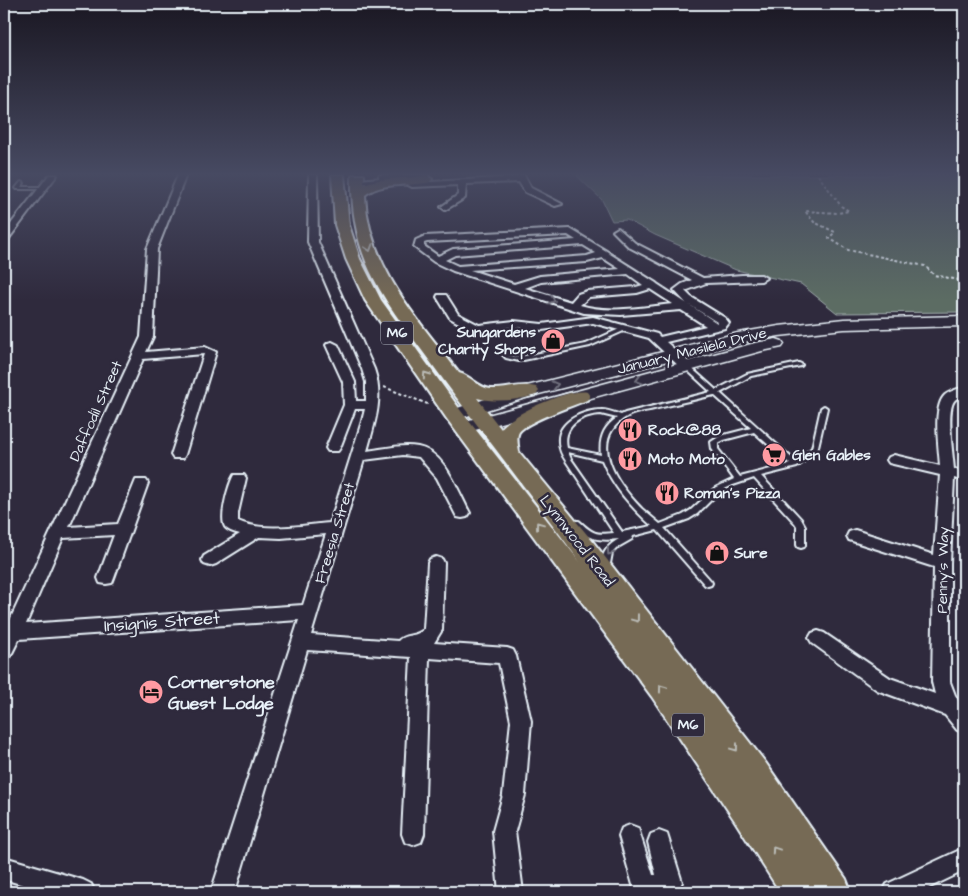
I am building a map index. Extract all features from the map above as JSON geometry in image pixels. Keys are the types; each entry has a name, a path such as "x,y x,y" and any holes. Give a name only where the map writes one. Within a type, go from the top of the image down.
{"main road":[{"name":"Lynnwood Road","path":"344,217 342,225 349,246 373,300 469,418 747,809 782,861 799,892"},
{"name":"Lynnwood Road","path":"360,217 370,251 380,276 397,304 436,358 469,418 512,459 607,580 754,773 834,892"},
{"name":"January Masilela Drive","path":"469,418 580,396 738,338 804,328 872,322 964,321"},
{"name":"January Masilela Drive","path":"469,418 529,391 680,360 848,333 964,330"},
{"path":"436,358 462,382 479,393 494,396 529,391"},
{"path":"512,459 507,439 510,429 520,422 580,396"}],"street":[{"path":"4,239 21,217"},
{"name":"Daffodil Street","path":"4,652 147,336 150,319 150,261 152,249 165,217"},
{"name":"Freesia Street","path":"223,892 373,405 373,383 313,242 313,217"},
{"path":"684,306 597,312 573,307 456,269 437,260 419,247 420,242 425,239 444,237 566,231 605,254 684,306 715,327"},
{"path":"618,231 632,245 702,281"},
{"path":"437,260 453,252 586,242"},
{"path":"456,269 587,259 605,254"},
{"path":"514,288 540,279 630,271"},
{"path":"660,340 721,326 723,323 687,299 679,290 684,285 702,281 761,278"},
{"path":"573,307 582,296 587,294 637,290 652,285"},
{"path":"442,297 454,316 478,329 514,324 542,327 586,320 652,335 660,340 680,360"},
{"path":"332,344 349,382 350,405 333,448"},
{"path":"138,356 205,350 210,352 178,455"},
{"name":"Penny's Way","path":"964,391 951,396 946,402 944,412 947,470 942,563 942,682 944,695 950,708 964,724"},
{"path":"350,405 373,405"},
{"path":"358,456 421,452 433,461 462,513"},
{"path":"894,460 947,470 964,476"},
{"path":"239,478 230,513 231,524 240,530 254,532 336,528"},
{"path":"106,578 141,482"},
{"path":"59,533 124,529"},
{"path":"210,560 254,532"},
{"path":"855,536 942,563"},
{"path":"301,639 412,644 424,642 430,637 433,630 436,563"},
{"name":"Insignis Street","path":"14,632 310,612"},
{"path":"818,638 884,684 950,708"},
{"path":"301,639 420,652 503,655 508,658 521,722 514,795 504,830 511,892"},
{"path":"413,834 420,652"},
{"path":"630,836 647,890 670,882 659,842"},
{"path":"895,892 964,859"},
{"path":"4,868 83,892"}],"lane":[{"path":"502,352 508,357 519,360 588,345 626,328"},
{"path":"680,360 795,465"},
{"path":"708,583 658,527 643,515 613,478 603,458 604,442 608,430 620,417 634,412 717,392 749,375 799,365"},
{"path":"512,459 537,480 558,506 589,534 605,538 634,534 691,514 711,493 723,486 795,465 815,449 824,408"},
{"path":"620,417 601,412 582,416 565,429 561,439 563,449 620,536"},
{"path":"739,481 714,448 714,442 756,429"},
{"path":"563,449 603,458"},
{"path":"756,476 800,523 801,544"},
{"path":"607,580 605,560 607,552 634,534"}],"path":[{"path":"807,217 815,225 835,232 829,238 848,250 925,266 934,275 964,281"},
{"path":"373,383 469,418"}],"green space":[{"path":"610,217 964,217 964,312 837,313 801,284 736,270 655,235 627,220 612,221"}],"place":[{"name":"Sungardens Charity Shops","path":"553,341"},
{"name":"Rock@88","path":"630,430"},
{"name":"Glen Gables","path":"774,455"},
{"name":"Moto Moto","path":"630,459"},
{"name":"Roman's Pizza","path":"667,493"},
{"name":"Sure","path":"717,553"},
{"name":"Cornerstone Guest Lodge","path":"151,692"}]}
